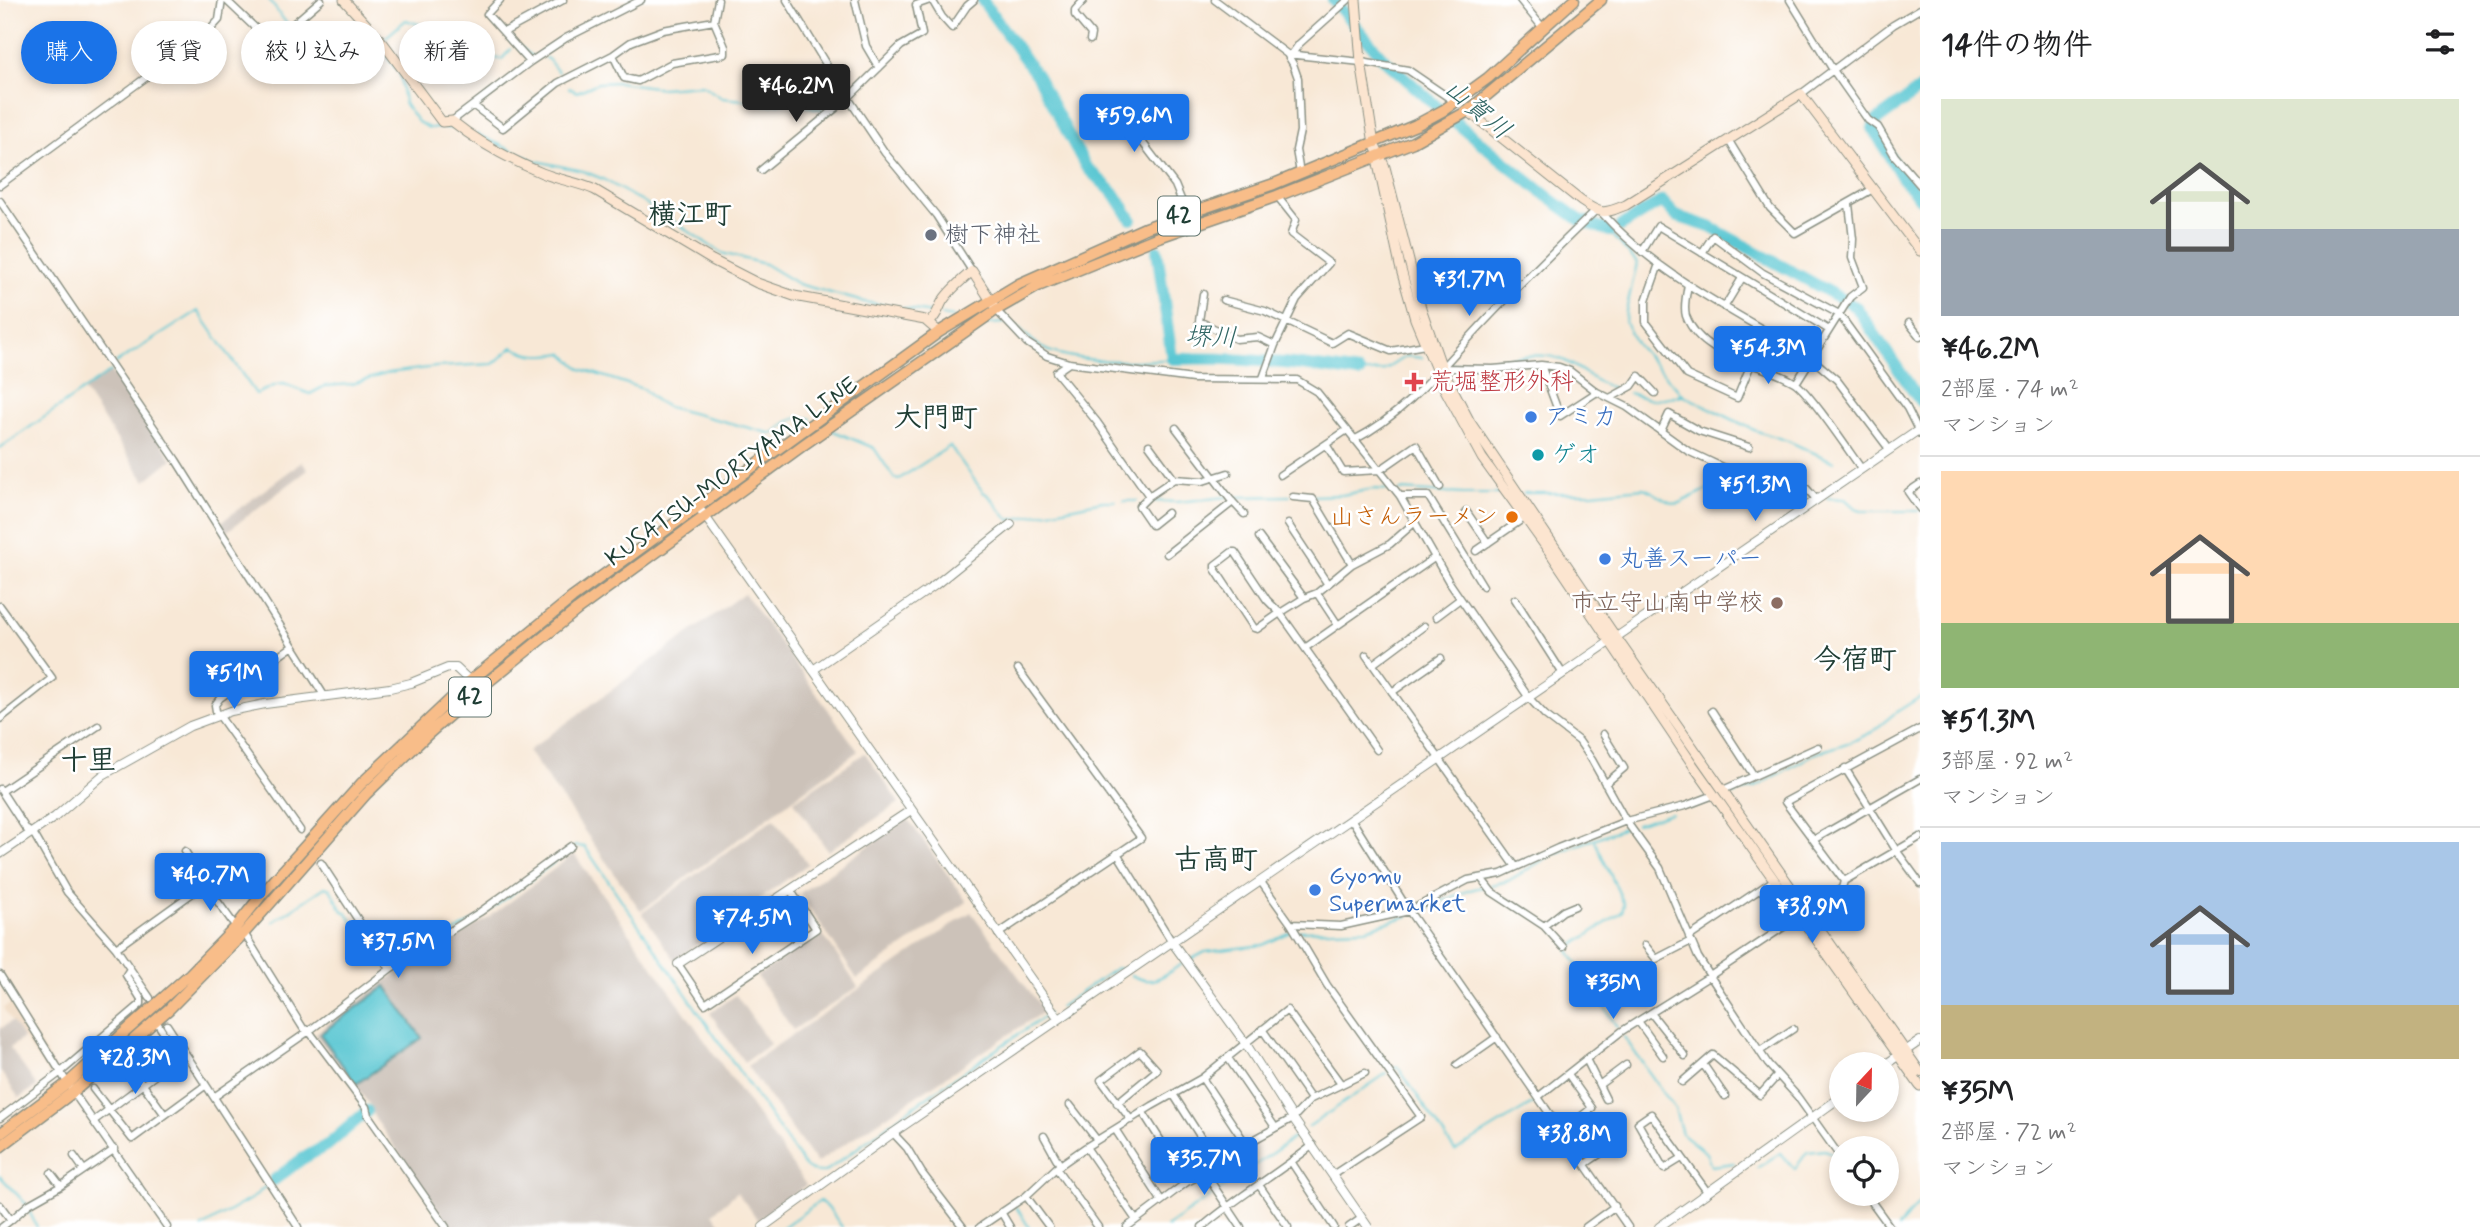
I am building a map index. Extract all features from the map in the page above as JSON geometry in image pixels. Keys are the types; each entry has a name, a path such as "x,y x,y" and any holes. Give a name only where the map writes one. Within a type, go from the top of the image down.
{"main road":[{"path":"344,0 383,43 442,122 452,121 466,132 545,175 578,182 595,190 757,284 794,296 854,305 929,322 939,332"},
{"path":"1356,0 1361,62 1374,145 1385,167 1421,308 1454,408 1482,458 1902,1053 1920,1086"},
{"name":"KUSATSU-MORIYAMA LINE","path":"702,512 806,443 1019,284 1145,228 1374,145 1423,122 1500,69 1574,0"},
{"name":"KUSATSU-MORIYAMA LINE","path":"0,1134 161,1023 240,930 366,794 474,685 577,610 939,332 993,305 1156,238 1277,196 1413,142 1468,111 1601,0"},
{"path":"1468,111 1599,212 1626,205 1801,94 1920,251"},
{"path":"1379,157 1378,164 1399,266 1425,345 1483,444 1612,639"},
{"path":"929,322 942,302 972,271 993,305"},
{"path":"1723,797 1774,880 1803,913"},
{"name":"KUSATSU-MORIYAMA LINE","path":"0,1147 71,1087 240,930"},
{"path":"1902,1053 1920,1072"}],"street":[{"path":"0,185 209,31 219,20 224,0 271,43 321,0"},
{"path":"500,0 486,15 530,62"},
{"path":"503,32 563,0"},
{"path":"452,121 530,62 578,32 641,0"},
{"path":"613,55 624,78 638,81 672,62 725,54 725,47 714,21 718,0"},
{"path":"787,0 885,153 936,215 972,271"},
{"path":"855,0 866,46 879,68"},
{"path":"761,170 848,98 901,46 922,34 916,5 931,0 942,18 952,27 974,0"},
{"path":"1084,0 1075,10 1075,15 1091,34 1090,40"},
{"path":"1215,0 1289,54 1408,70 1455,102"},
{"path":"1289,54 1348,0"},
{"path":"1520,0 1544,29"},
{"path":"1790,0 1868,120 1878,127 1895,156 1920,185"},
{"path":"1801,94 1893,25 1920,9"},
{"path":"474,106 503,128 558,83 631,43 663,30 714,21"},
{"path":"1289,54 1298,78 1300,131 1296,150 1300,173"},
{"path":"1130,101 1120,113 1175,185 1188,214"},
{"path":"1728,141 1770,208 1795,233 1873,188"},
{"path":"1263,378 1297,299 1329,263 1291,234 1296,220 1277,196"},
{"path":"0,201 176,460 325,697"},
{"path":"1796,383 1850,297 1863,288 1852,258 1849,204"},
{"path":"1354,440 1384,421 1440,370 1485,321 1599,212 1642,252 1688,284 1810,357 1837,380 1889,449"},
{"path":"1642,252 1658,226 1829,330"},
{"path":"763,1227 893,1133 1861,468 1919,431 1907,408 1839,314 1763,273 1713,236 1702,253"},
{"path":"1659,264 1646,301 1646,322 1687,375 1737,398 1751,364"},
{"path":"1725,306 1742,278"},
{"path":"1688,284 1686,315 1695,330 1712,347 1796,383 1861,468"},
{"path":"1203,294 1199,321 1236,339 1258,337 1275,345"},
{"path":"1223,300 1265,311 1332,343 1348,333 1391,351 1425,345"},
{"path":"993,305 1027,343 1047,356 1069,363 1193,379 1297,380 1317,391 1392,486 1460,599 1529,698 1545,715 1578,741 1626,821 1660,868 1690,939 1710,976 1760,1051 1797,1096 1829,1142"},
{"path":"1909,323 1920,337"},
{"path":"1069,363 1056,373 1097,422 1149,496"},
{"path":"1440,370 1541,365 1570,371 1597,392 1627,407 1688,451 1722,467 1788,489 1806,488 1816,499"},
{"path":"1541,365 1560,416 1597,392"},
{"path":"1610,398 1632,386 1639,376 1655,393"},
{"path":"1661,431 1669,414 1699,431 1749,447"},
{"path":"1176,428 1244,514"},
{"path":"1280,475 1347,430"},
{"path":"1326,444 1343,472 1380,470 1416,445 1440,487"},
{"path":"1149,445 1174,479"},
{"path":"1167,513 1152,525 1139,506 1174,479 1203,481 1228,473"},
{"path":"1919,507 1908,492 1920,484"},
{"path":"1398,495 1428,496 1483,586"},
{"path":"1293,497 1313,499 1352,564"},
{"path":"1167,554 1229,498"},
{"path":"1466,511 1488,543"},
{"path":"702,512 1059,1019"},
{"path":"1476,551 1524,518"},
{"path":"1377,750 1280,613 1267,600 1235,552 1215,565 1215,569 1257,629 1280,613 1304,598 1317,593 1352,564 1390,544 1414,523"},
{"path":"813,670 934,586 1010,524"},
{"path":"1288,524 1327,583"},
{"path":"1259,537 1304,598"},
{"path":"1305,648 1434,558"},
{"path":"1317,593 1338,625"},
{"path":"1436,617 1460,599"},
{"path":"1515,599 1563,674"},
{"path":"0,606 52,678 0,719"},
{"path":"1373,664 1424,626"},
{"path":"293,646 220,698 215,705 300,831"},
{"path":"1366,655 1516,867"},
{"path":"1392,692 1441,658"},
{"path":"0,854 55,817 122,762 190,726 220,715 265,704 411,683 448,668 456,668 474,685"},
{"path":"998,934 1141,838 1017,669"},
{"path":"1712,711 1754,776"},
{"path":"98,726 1,790 75,902 116,948 150,998"},
{"path":"1844,881 1785,802 1920,729"},
{"path":"1603,734 1624,768 1605,784"},
{"path":"1291,924 1341,926 1409,911 1468,880 1501,874 1626,821 1723,797 1754,776 1818,747"},
{"path":"1845,768 1920,883"},
{"path":"1815,839 1920,779"},
{"path":"791,891 816,929 705,1004 678,964 911,810"},
{"path":"1352,820 1409,911 1628,1227"},
{"path":"1538,1097 1638,1021 1842,888 1844,881 1920,837"},
{"path":"214,1097 309,1031 390,969 480,912 571,846"},
{"path":"185,851 303,1028 309,1031 366,1107 368,1115 446,1227"},
{"path":"1117,853 1172,942 1246,1044 1368,1227"},
{"path":"321,863 390,969"},
{"path":"1482,878 1492,892 1544,926 1563,947"},
{"path":"1645,945 1656,959 1690,939 1774,880"},
{"path":"1261,882 1291,924 1327,985 1421,1117 1334,1174"},
{"path":"116,948 205,884"},
{"path":"1544,926 1563,911 1576,906"},
{"path":"0,1118 61,1072 141,1004 141,999 127,975 130,969"},
{"path":"0,975 61,1072 167,1227"},
{"path":"980,1227 1026,1196 1058,1166 1086,1147 1142,1111 1202,1078 1287,1010 1341,1084"},
{"path":"1651,1013 1685,1056"},
{"path":"1638,1021 1663,1056"},
{"path":"161,1023 182,1055"},
{"path":"161,1023 206,1085 298,1227"},
{"path":"1262,1028 1311,1099"},
{"path":"1760,1051 1793,1029"},
{"path":"1457,1065 1497,1037"},
{"path":"1899,1055 1920,1041"},
{"path":"1117,1102 1157,1070 1140,1051 1101,1080 1117,1102 1131,1120"},
{"path":"95,1120 182,1055"},
{"path":"1682,1083 1713,1055 1760,1095 1778,1075"},
{"path":"1228,1058 1275,1127"},
{"path":"1586,1059 1606,1099"},
{"path":"126,1061 165,1115"},
{"path":"1703,1064 1725,1096"},
{"path":"1599,1085 1626,1065"},
{"path":"1127,1227 1187,1181 1205,1173 1216,1161 1293,1118 1311,1099 1365,1073"},
{"path":"1562,1131 1592,1108 1567,1074"},
{"path":"1202,1078 1246,1144"},
{"path":"93,1089 132,1139 206,1085"},
{"path":"1173,1094 1216,1161"},
{"path":"1070,1105 1097,1140"},
{"path":"1659,1227 1829,1106"},
{"path":"1142,1111 1187,1181"},
{"path":"1682,1158 1664,1169 1638,1123 1651,1114 1707,1193"},
{"path":"1115,1129 1161,1200"},
{"path":"893,1133 907,1148 922,1173 963,1227"},
{"path":"1044,1136 1058,1166 1098,1227"},
{"path":"1585,1164 1616,1143"},
{"path":"1202,1227 1226,1206 1292,1163 1313,1145"},
{"path":"1086,1147 1136,1220"},
{"path":"2,1227 27,1206 115,1149"},
{"path":"74,1156 84,1170"},
{"path":"1292,1163 1334,1227"},
{"path":"51,1173 61,1186"},
{"path":"1205,1173 1241,1227"},
{"path":"1259,1185 1288,1227"},
{"path":"1026,1196 1049,1227"},
{"path":"0,1205 11,1220"},
{"path":"1875,1206 1890,1227"},
{"path":"1586,1227 1613,1208"},
{"path":"1000,1212 1010,1227"},
{"path":"1349,1227 1362,1218"}],"shaded area":[{"path":"111,372 172,459 145,481 84,391"},
{"path":"302,462 308,470 226,532 220,523"},
{"path":"744,593 858,751 641,911 528,751"},
{"path":"865,753 899,803 828,851 794,801"},
{"path":"774,818 808,864 675,960 642,913"},
{"path":"908,819 967,902 857,979 800,893"},
{"path":"574,854 806,1185 758,1220 737,1192 713,1213 723,1227 451,1227 374,1117 372,1108 315,1034 395,974 487,919"},
{"path":"971,912 1044,1011 816,1163 747,1066"},
{"path":"822,933 858,987 793,1030 757,976"},
{"path":"736,995 770,1044 744,1062 710,1013"},
{"path":"13,1002 57,1072 50,1077 3,1008"},
{"path":"12,1021 23,1038 10,1048 37,1086 19,1098 0,1071 0,1029"}],"water":[{"path":"386,986 422,1038 356,1084 320,1034"}],"waterway":[{"path":"269,0 285,21"},
{"name":"堺川","path":"982,0 1037,76 1086,167 1115,194 1131,219"},
{"name":"山賀川","path":"1333,0 1384,59 1443,112 1580,220 1610,231"},
{"path":"385,38 406,20 448,34 463,43 467,52 475,57 502,59 511,49"},
{"path":"519,46 533,57"},
{"path":"385,55 400,74 404,103 418,122 429,128 454,128"},
{"path":"545,58 558,72"},
{"path":"569,88 577,92 598,83 618,82 661,88 702,85 722,98 768,105 789,102 825,110"},
{"path":"1920,89 1876,121 1873,128 1901,176 1920,198"},
{"path":"477,134 532,160 583,171 603,179 663,214 721,253 765,264 798,284 864,302 932,313"},
{"name":"山賀川","path":"1621,226 1662,201 1676,216 1710,227 1846,301"},
{"path":"1609,231 1637,263 1625,322 1637,345 1683,395 1754,430 1788,441 1834,462"},
{"name":"堺川","path":"1157,250 1172,359 1266,362 1359,373"},
{"name":"山賀川","path":"1852,305 1856,307 1920,401"},
{"path":"116,363 198,311 256,394 284,384 310,394 325,386 352,384 388,373 493,364 513,347 537,355 563,353 581,369 643,389 656,401 668,407 773,434 795,419 811,419"},
{"path":"941,315 953,317"},
{"path":"986,324 1006,323"},
{"path":"1017,326 1042,348 1066,356 1111,361 1172,359"},
{"path":"1448,364 1538,355 1563,360 1616,389"},
{"path":"1359,373 1383,371 1406,356 1422,358"},
{"path":"0,448 111,371"},
{"path":"1629,393 1652,400 1682,395"},
{"path":"831,430 874,448 894,478 899,479 950,446 983,492 991,497 1010,520 1103,501 1116,501"},
{"path":"1524,493 1592,493 1643,488 1677,504 1717,485 1745,485 1788,495 1810,496"},
{"path":"1310,496 1342,495 1373,489 1391,490"},
{"path":"1400,490 1500,494"},
{"path":"1233,497 1290,496"},
{"path":"1151,501 1177,502 1227,497"},
{"path":"1827,498 1845,499 1855,508 1865,511 1919,511"},
{"path":"1124,501 1137,501"},
{"path":"1730,795 1756,787 1814,754 1872,732 1920,697"},
{"path":"1690,808 1715,800"},
{"path":"1636,824 1671,813"},
{"path":"1491,885 1508,881 1553,854 1624,828"},
{"path":"1595,841 1624,904 1622,912 1568,949 1617,1027"},
{"path":"450,935 482,916 576,846 585,847 803,1164 815,1172 825,1172 921,1101 1048,1014"},
{"path":"1413,913 1486,886"},
{"path":"273,922 325,887 330,889 383,966"},
{"path":"1297,931 1366,929 1408,916"},
{"path":"1190,960 1205,952 1263,945 1291,932"},
{"path":"1131,975 1152,980 1182,964"},
{"path":"1060,1007 1116,968 1123,970"},
{"path":"1624,1037 1675,1109 1682,1134 1706,1153 1711,1166 1734,1163"},
{"path":"1392,1070 1397,1066 1455,1151 1537,1101"},
{"path":"1308,1127 1387,1073"},
{"path":"274,1180 302,1159 329,1144 367,1111"},
{"path":"1220,1190 1299,1134"},
{"path":"1757,1168 1780,1153 1795,1169 1807,1152 1829,1152"},
{"path":"0,1176 26,1204"},
{"path":"202,1227 254,1197 267,1185"},
{"path":"1166,1227 1215,1193"},
{"path":"783,1227 820,1201 842,1227"},
{"path":"1898,1227 1920,1202"},
{"path":"1016,1207 1029,1227"},
{"path":"28,1209 37,1227"}],"place":[{"name":"樹下神社","path":"931,235"},
{"name":"荒堀整形外科","path":"1414,382"},
{"name":"アミカ","path":"1531,417"},
{"name":"ゲオ","path":"1538,455"},
{"name":"山さんラーメン","path":"1512,517"},
{"name":"丸善スーパー","path":"1605,559"},
{"name":"市立守山南中学校","path":"1777,603"},
{"name":"Gyomu Supermarket","path":"1315,890"}],"district":[{"name":"横江町","path":"690,215"},
{"name":"大門町","path":"936,418"},
{"name":"今宿町","path":"1855,660"},
{"name":"十里","path":"88,761"},
{"name":"古高町","path":"1216,860"}]}
